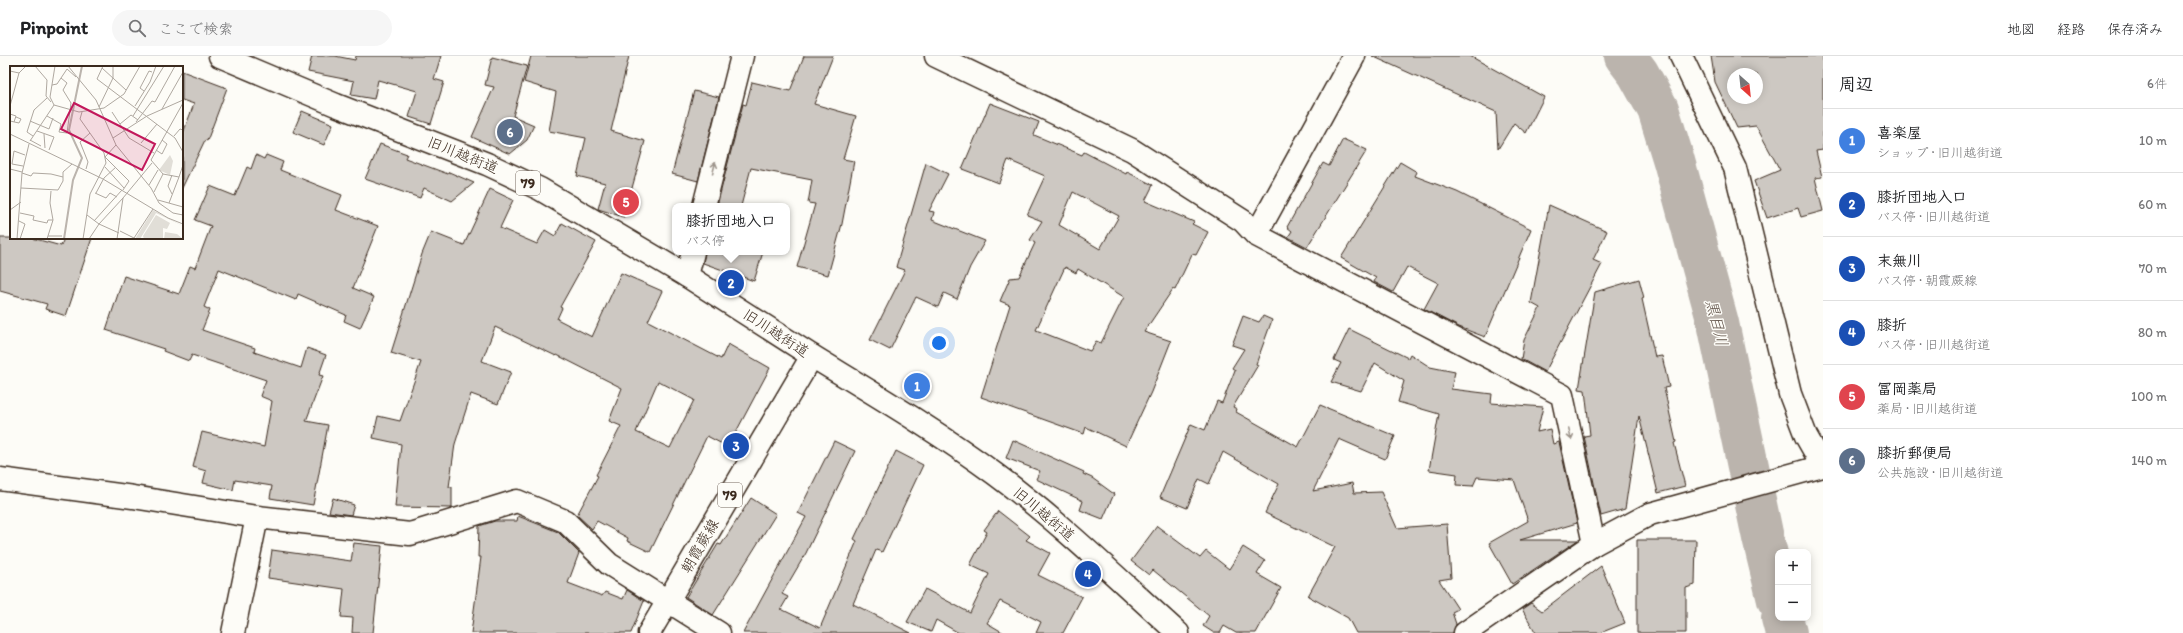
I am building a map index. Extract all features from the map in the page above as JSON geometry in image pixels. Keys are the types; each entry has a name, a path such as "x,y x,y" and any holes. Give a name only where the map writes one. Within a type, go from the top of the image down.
{"street":[{"name":"旧川越街道","path":"220,56 336,105 487,164 527,183 687,276 943,438 997,476 1087,550 1178,633"},
{"path":"705,203 742,56"},
{"path":"936,56 1132,150 1243,221 1256,235 1562,395 1594,544"},
{"path":"1256,235 1354,56"},
{"path":"1470,632 1594,544 1650,514 1819,467 1790,394 1735,168 1681,56"},
{"path":"687,276 692,255"},
{"name":"朝霞蕨線","path":"649,633 812,356"},
{"path":"0,479 133,497 257,517 410,534 517,500 565,521 609,564 719,633"},
{"path":"233,633 257,517"}],"building":[{"path":"312,56 335,56 355,60 356,56 441,56 434,79 444,82 431,124 409,117 417,91 378,80 374,99 351,95 354,81 308,72"},
{"path":"531,56 629,56 611,131 645,141 624,217 598,209 605,183 577,176 586,138 549,131 556,92 524,82"},
{"path":"804,56 833,56 814,104 856,116 843,159 854,161 842,224 828,275 797,267 815,204 808,203 812,180 751,168 742,203 718,203 743,104 746,105 752,82 790,91"},
{"path":"1372,56 1470,56 1544,97 1526,133 1514,123 1498,149 1496,112"},
{"path":"1711,56 1823,56 1823,150 1816,151 1822,177 1815,178 1823,211 1801,217 1798,208 1767,218 1754,181 1780,170 1756,126 1737,128 1715,82"},
{"path":"492,57 527,66 513,116 534,125 527,140 510,154 472,137 494,87 485,85"},
{"path":"183,71 227,88 207,141 205,140 183,186 183,133 194,104 183,100"},
{"path":"694,91 719,97 698,181 672,174"},
{"path":"990,103 1039,122 1034,135 1082,155 1084,152 1126,174 1127,172 1153,185 1145,201 1194,222 1192,224 1208,232 1196,255 1192,254 1175,290 1173,289 1144,332 1171,341 1151,392 1126,446 1086,427 1084,434 981,397 1010,305 1000,301 1010,278 1019,277 1035,243 1030,240 1042,221 1027,215 1045,176 1008,160 999,183 962,169","holes":["1073,192 1119,216 1100,249 1059,225","1065,267 1076,273 1078,269 1124,297 1101,343 1096,341 1090,351 1036,330"]},
{"path":"302,111 333,124 324,145 293,132"},
{"path":"1343,139 1367,150 1307,247 1288,237 1292,231 1287,227 1323,163 1329,166"},
{"path":"380,144 407,154 405,158 448,174 449,172 474,183 452,201 424,188 420,198 365,179"},
{"path":"256,155 264,159 266,155 283,162 280,170 342,195 336,210 378,226 353,288 374,297 360,328 344,321 346,315 298,294 296,300 219,269 204,307 210,310 202,330 255,348 254,352 301,368 307,348 326,355 319,375 323,376 306,421 328,425 313,505 270,498 272,486 235,480 233,490 203,483 206,471 193,467 202,432 264,447 272,401 260,396 266,380 192,355 189,361 163,351 164,349 106,330 124,276 179,294 190,266 195,268 211,226 195,220 210,186 235,196 247,167 251,169"},
{"path":"1400,162 1417,172 1415,176 1457,192 1531,229 1485,337 1459,327 1424,309 1438,283 1407,267 1393,292 1374,282 1376,278 1341,258"},
{"path":"926,163 948,174 929,211 934,212 932,220 985,241 970,267 957,299 944,293 938,307 916,297 890,350 870,340 905,270 896,267"},
{"path":"490,189 513,200 500,228 537,244 545,230 555,236 562,223 596,242 560,307 562,308 557,319 592,337 621,273 662,291 648,321 721,359 728,344 770,368 728,447 707,436 650,552 627,541 628,538 597,521 592,529 577,515 598,476 596,475 621,426 609,421 622,388 557,355 556,356 495,327 482,361 511,372 498,404 471,394 455,444 449,487 452,487 452,508 395,507 401,444 373,438 378,416 400,421 421,362 391,353 422,254 431,232 464,245","holes":["658,381 694,400 670,448 636,432"]},
{"path":"1549,205 1607,231 1593,260 1602,264 1545,372 1521,359 1524,340 1540,308 1531,303"},
{"path":"0,238 36,239 61,246 64,239 92,239 66,316 45,309 47,304 0,291"},
{"path":"704,255 762,255 754,281 703,263"},
{"path":"1639,279 1655,357 1662,356 1669,387 1664,388 1676,442 1674,443 1685,486 1658,493 1639,416 1625,509 1601,516 1584,436 1590,435 1585,390 1579,389 1595,292"},
{"path":"1243,316 1259,322 1263,316 1272,320 1256,364 1258,365 1233,407 1237,409 1236,412 1298,447 1320,405 1395,436 1385,459 1339,439 1313,491 1352,483 1354,493 1381,492 1397,528 1447,524 1451,578 1439,580 1458,609 1452,612 1456,624 1453,633 1356,633 1348,618 1308,596 1335,547 1265,513 1279,484 1223,452 1209,484 1199,479 1187,508 1160,497 1191,424 1205,430 1217,401 1222,403 1235,370 1232,368 1244,349 1232,345"},
{"path":"1349,329 1408,358 1410,354 1430,367 1455,372 1451,389 1492,394 1491,403 1543,407 1537,432 1550,429 1553,444 1559,442 1577,523 1520,540 1578,540 1512,584 1489,543 1528,521 1514,480 1477,477 1473,486 1456,485 1457,474 1429,470 1439,414 1398,402 1404,381 1375,363 1361,391 1331,382 1341,363 1334,360"},
{"path":"1013,440 1084,472 1083,474 1092,478 1114,494 1103,519 1080,510 1083,501 1036,479 1040,471 1006,458"},
{"path":"834,441 855,451 806,553 782,594 788,597 781,609 820,628 857,541 854,539 896,451 923,465 882,552 876,550 853,604 911,633 743,633 806,517 798,513"},
{"path":"333,498 354,505 351,515 329,512"},
{"path":"751,498 776,514 713,615 686,597 718,544 721,545"},
{"path":"998,511 1030,536 1026,540 1050,553 1038,575 1082,597 1063,633 1036,633 1041,622 1000,601 987,623 1004,633 959,633 936,620 931,632 907,622 925,589 970,613 989,574 970,565 987,532 984,530"},
{"path":"518,516 558,532 579,553 568,583 602,596 605,592 623,599 627,590 644,601 631,633 471,633 481,557 478,557 479,526 495,521 517,521"},
{"path":"1157,526 1200,558 1206,551 1229,569 1243,547 1265,561 1257,574 1281,588 1256,633 1236,633 1224,626 1220,633 1214,633 1203,626 1209,616 1153,570 1149,575 1131,561"},
{"path":"1637,540 1696,540 1695,585 1686,588 1686,633 1637,633"},
{"path":"354,543 382,546 373,633 352,633 353,618 341,617 344,589 268,578 272,550 351,561"},
{"path":"1601,566 1625,623 1600,633 1536,633 1522,609 1531,603 1542,611"}],"waterway":[{"name":"黒目川","path":"1625,56 1638,73 1658,109 1674,161 1718,323 1763,538 1775,588"},
{"name":"黒目川","path":"1783,621 1786,633"}],"place":[{"name":"膝折郵便局","path":"510,132"},
{"name":"冨岡薬局","path":"626,202"},
{"name":"膝折団地入口","path":"731,283"},
{"name":"喜楽屋","path":"917,386"},
{"name":"末無川","path":"736,446"},
{"name":"膝折","path":"1088,574"}]}
